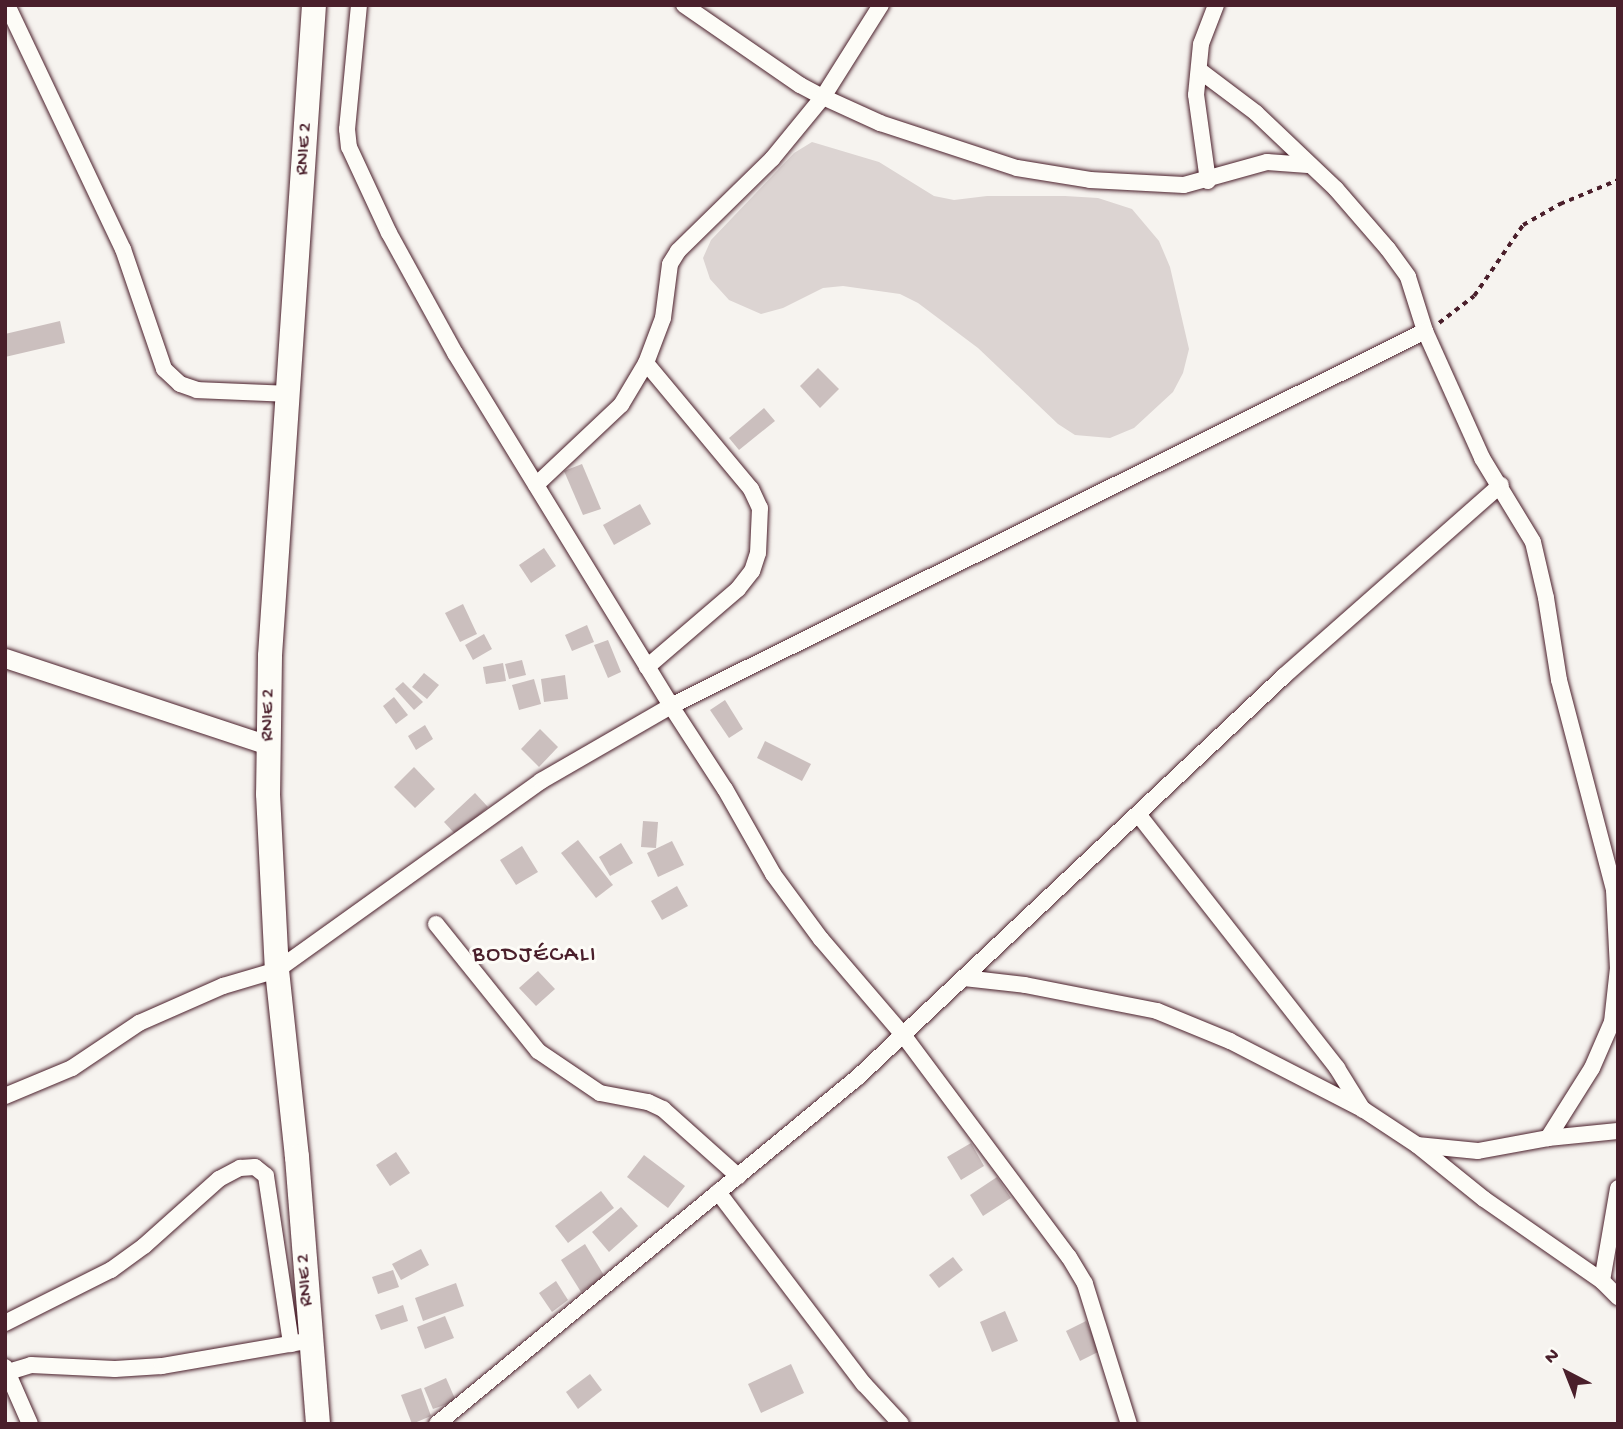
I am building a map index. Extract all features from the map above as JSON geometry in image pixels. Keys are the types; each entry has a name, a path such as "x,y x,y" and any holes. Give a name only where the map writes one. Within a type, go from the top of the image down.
{"main road":[{"name":"RNIE 2","path":"314,5 270,656 268,745 277,970 297,1157 301,1342 318,1424"}],"street":[{"path":"7,5 123,249 164,369 180,384 197,390 289,394"},
{"path":"359,5 347,129 349,147 389,233 448,341 671,706 725,789 773,874 821,939 904,1036 1075,1266 1085,1284 1129,1424"},
{"path":"684,5 800,85 823,97 880,124 1017,168 1090,180 1184,185 1208,181 1267,162 1308,165"},
{"path":"536,485 621,405 646,363 663,318 670,264 678,251 772,159 823,97 881,5"},
{"path":"1208,181 1196,95 1202,44 1216,5"},
{"path":"1199,70 1256,113 1336,189 1388,249 1408,277 1425,331 1482,458 1501,485 1533,542 1546,598 1559,680 1614,890 1618,968 1612,1022 1592,1068 1548,1138"},
{"path":"5,1096 72,1068 139,1023 223,986 277,970 541,781 671,706 1425,331"},
{"path":"646,363 751,489 760,508 758,553 752,571 738,589 647,667"},
{"path":"438,1424 904,1036 1284,676 1501,485"},
{"path":"5,658 268,745"},
{"path":"1138,814 1337,1068 1364,1110"},
{"path":"436,924 538,1051 600,1093 648,1102 663,1110 737,1176"},
{"path":"964,978 1025,985 1157,1012 1230,1041 1364,1110 1417,1144 1485,1199 1602,1281 1618,1297"},
{"path":"1417,1144 1478,1151 1548,1138 1618,1131"},
{"path":"5,1322 111,1270 144,1246 219,1179 240,1168 255,1167 266,1176 301,1342 162,1366 115,1369 31,1365 6,1370 30,1424"},
{"path":"1602,1281 1618,1188"},
{"path":"718,1192 864,1384 901,1424"}],"path":[{"path":"1425,331 1450,317 1474,296 1523,225 1560,204 1618,180"}],"shaded area":[{"path":"812,142 879,162 934,196 954,200 987,196 1098,198 1132,209 1159,241 1170,267 1189,349 1183,373 1173,392 1134,428 1110,438 1075,435 1058,424 978,348 918,303 900,294 843,286 823,288 783,308 761,314 729,300 710,279 703,258 711,240 794,153"}],"building":[{"path":"60,321 65,343 5,357 5,334"},
{"path":"818,368 839,389 820,408 800,386"},
{"path":"764,408 775,421 739,450 729,438"},
{"path":"582,464 601,509 583,515 564,471"},
{"path":"640,504 651,524 614,545 603,525"},
{"path":"544,548 556,566 531,583 519,565"},
{"path":"463,604 477,634 460,642 445,613"},
{"path":"587,625 594,642 572,651 565,635"},
{"path":"484,634 492,649 473,660 465,645"},
{"path":"608,640 621,672 608,678 594,645"},
{"path":"522,660 526,675 509,679 505,664"},
{"path":"503,663 506,681 486,684 483,667"},
{"path":"424,673 439,685 427,699 412,687"},
{"path":"565,675 568,699 544,702 541,679"},
{"path":"534,679 541,704 519,710 512,685"},
{"path":"403,682 423,702 414,710 395,689"},
{"path":"394,697 408,715 396,724 383,706"},
{"path":"725,700 743,729 729,738 710,710"},
{"path":"425,725 433,739 416,750 408,736"},
{"path":"540,729 558,747 539,767 521,749"},
{"path":"765,741 811,764 802,781 757,758"},
{"path":"414,767 435,789 415,808 394,787"},
{"path":"475,793 488,807 456,835 444,822"},
{"path":"643,821 658,822 656,848 641,847"},
{"path":"578,840 613,885 596,898 561,853"},
{"path":"672,841 684,865 658,877 647,853"},
{"path":"621,843 633,863 610,876 599,857"},
{"path":"522,846 538,872 516,885 500,860"},
{"path":"677,886 688,906 662,920 651,901"},
{"path":"538,971 555,989 536,1006 519,988"},
{"path":"971,1143 984,1166 961,1180 947,1157"},
{"path":"396,1152 410,1173 390,1186 376,1165"},
{"path":"644,1155 685,1186 668,1208 627,1177"},
{"path":"997,1177 1011,1198 983,1216 970,1195"},
{"path":"601,1191 614,1208 568,1243 555,1226"},
{"path":"621,1207 638,1226 609,1252 592,1232"},
{"path":"585,1244 605,1277 581,1292 561,1260"},
{"path":"421,1249 429,1265 401,1280 392,1264"},
{"path":"953,1257 963,1270 939,1288 929,1275"},
{"path":"393,1270 399,1287 378,1294 372,1277"},
{"path":"556,1281 568,1300 552,1312 539,1293"},
{"path":"456,1283 464,1306 423,1321 415,1298"},
{"path":"403,1305 408,1321 381,1330 375,1315"},
{"path":"1005,1311 1018,1341 992,1352 980,1322"},
{"path":"445,1316 454,1338 425,1349 417,1327"},
{"path":"1086,1321 1100,1351 1080,1361 1066,1331"},
{"path":"791,1364 804,1393 761,1413 748,1384"},
{"path":"590,1374 602,1390 578,1409 566,1392"},
{"path":"446,1378 456,1401 433,1409 424,1388"},
{"path":"421,1388 431,1416 412,1424 401,1395"}],"district":[{"name":"BODJÉCALI","path":"535,956"}]}
